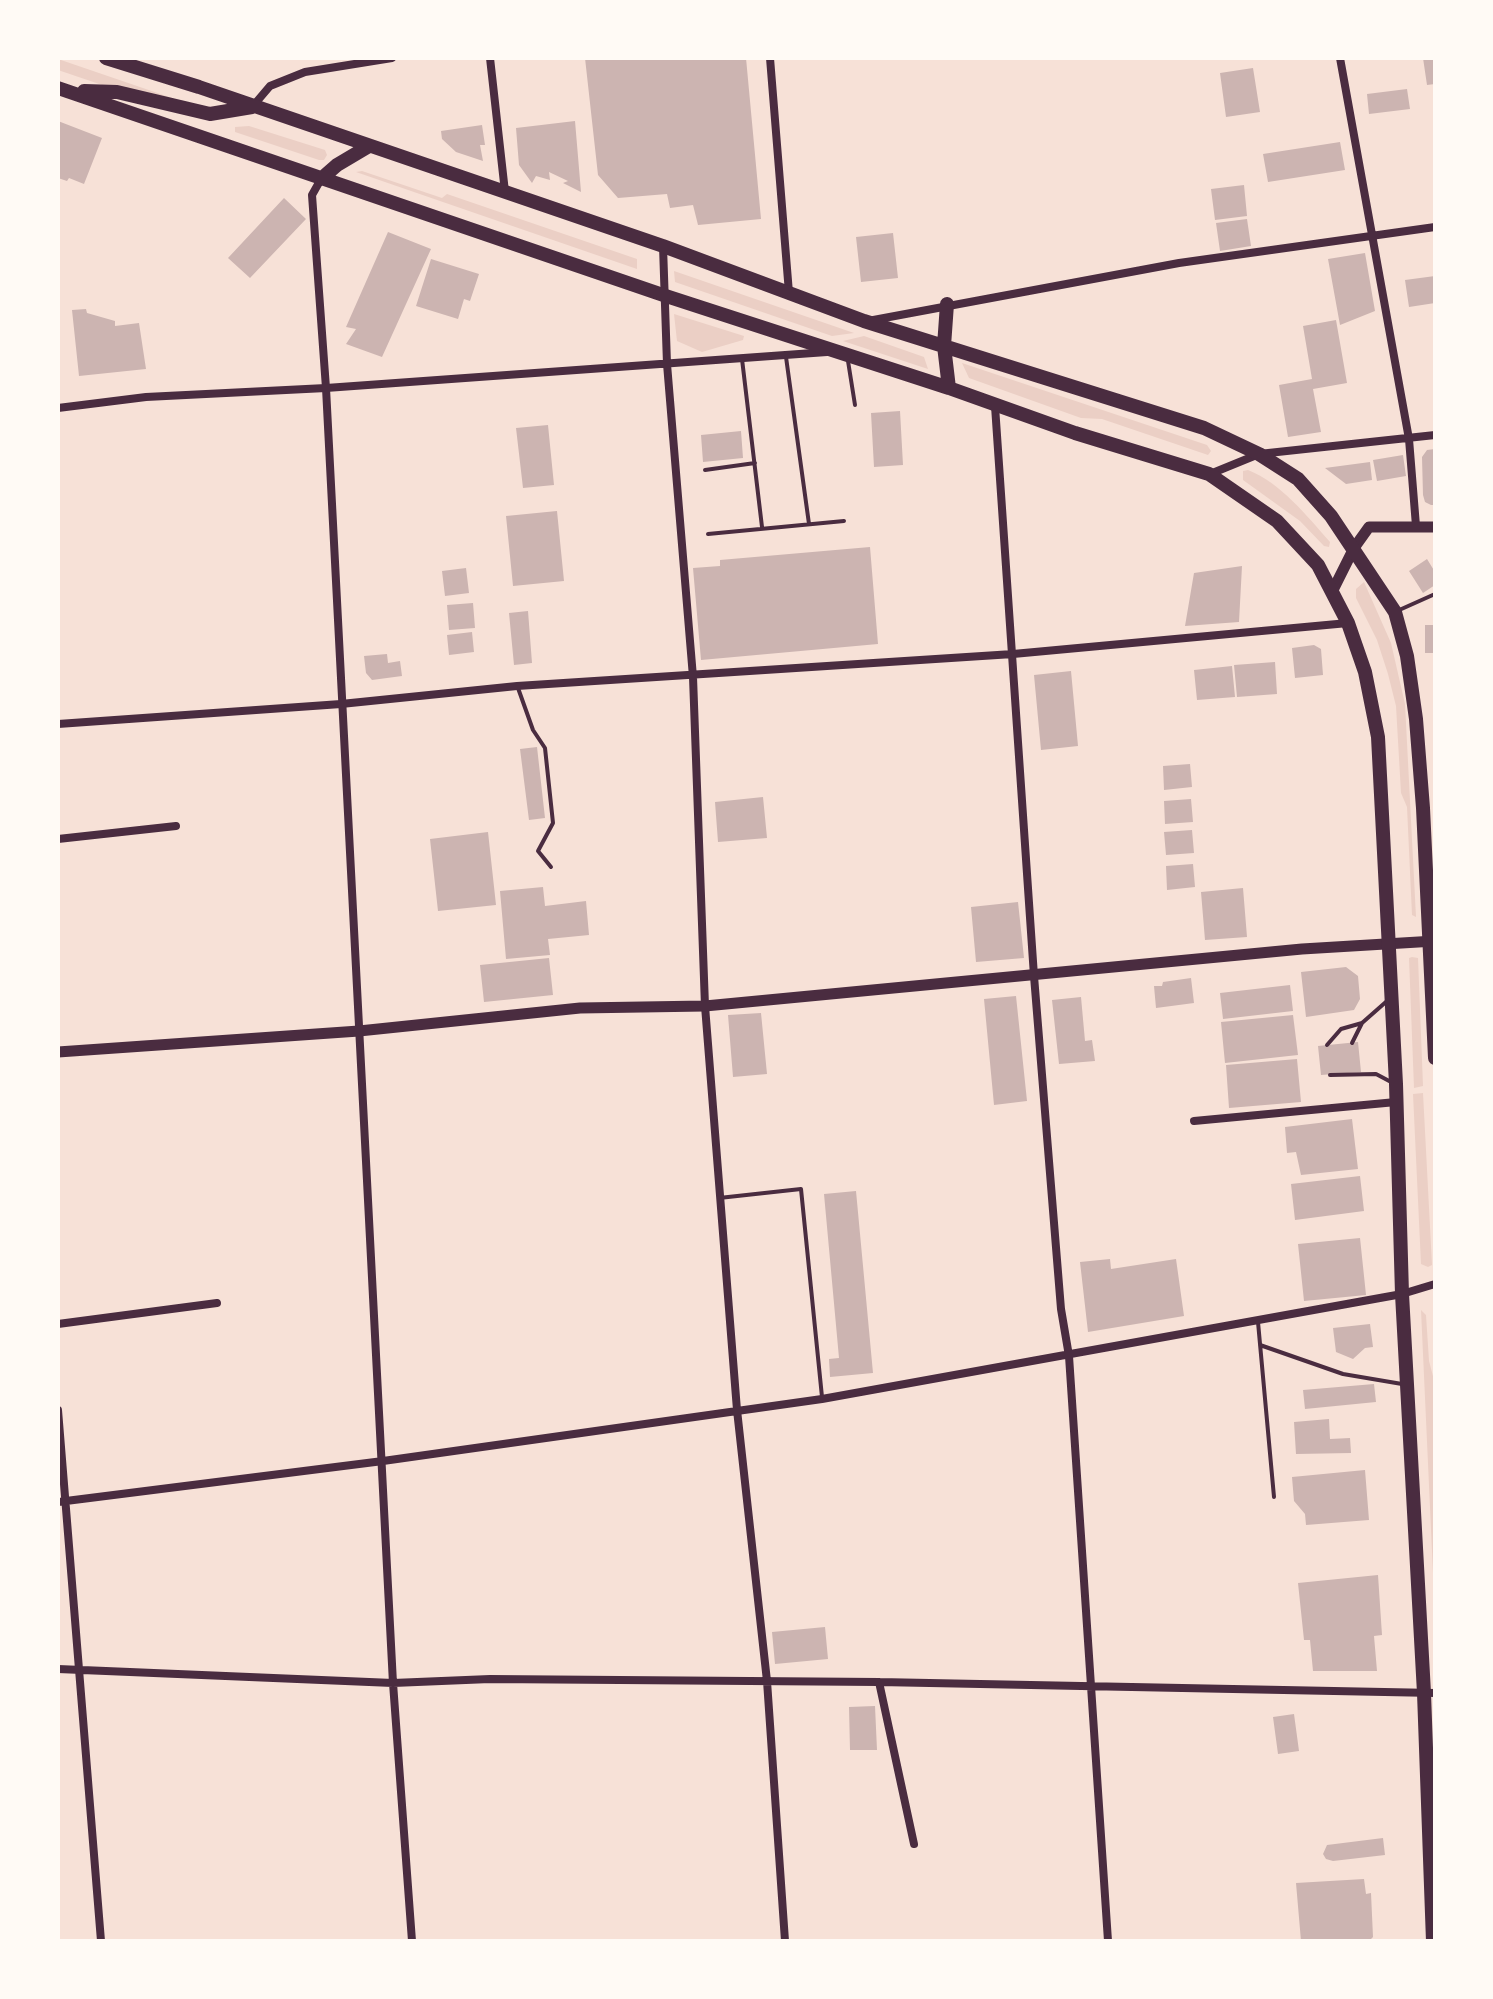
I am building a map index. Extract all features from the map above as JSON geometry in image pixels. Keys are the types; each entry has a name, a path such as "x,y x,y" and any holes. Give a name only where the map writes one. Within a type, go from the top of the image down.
{"main road":[{"path":"106,58 663,246 864,321 1204,428 1259,454 1298,479 1331,516 1395,612 1407,656 1416,719 1432,941 1435,1058"},
{"path":"63,89 117,92 210,114 252,107"},
{"path":"63,89 666,296 1209,474 1277,521 1318,565 1348,623 1365,672 1378,737 1396,1084 1402,1294 1430,1693 1433,1941"},
{"path":"321,179 337,165 369,146"},
{"path":"947,304 944,346 949,388"}],"street":[{"path":"252,107 270,86 305,72 392,58"},
{"path":"490,58 505,192"},
{"path":"770,58 789,293"},
{"path":"1340,58 1409,439 1416,526"},
{"path":"321,179 312,195 326,388 393,1683 412,1941"},
{"path":"864,321 1179,263 1435,227"},
{"path":"663,246 667,364 693,677 705,1006 737,1410 767,1681 785,1941"},
{"path":"58,408 146,397 843,353"},
{"path":"995,406 1034,976 1061,1309 1069,1356 1108,1941"},
{"path":"1209,474 1259,454 1435,435"},
{"path":"1333,590 1354,548 1369,527 1435,527"},
{"path":"58,724 341,704 517,686 1013,654 1348,623"},
{"path":"58,839 176,826"},
{"path":"58,1052 359,1031 580,1008 705,1006 1302,949 1432,941"},
{"path":"1194,1121 1396,1102"},
{"path":"62,1502 383,1461 822,1399 1402,1294 1435,1284"},
{"path":"58,1324 217,1303"},
{"path":"58,1410 62,1502 80,1669 101,1941"},
{"path":"58,1669 393,1683 490,1679 879,1682 1430,1693"},
{"path":"879,1682 914,1844"}],"lane":[{"path":"843,353 855,405"},
{"path":"785,355 809,524"},
{"path":"742,359 762,527"},
{"path":"705,470 755,463"},
{"path":"708,534 844,521"},
{"path":"1395,612 1435,594"},
{"path":"517,686 533,730 545,748 553,823 538,851 551,867"},
{"path":"1352,1043 1362,1023 1392,997"},
{"path":"1327,1045 1341,1029 1362,1023"},
{"path":"1330,1075 1376,1074 1396,1084"},
{"path":"719,1198 801,1189 822,1399"},
{"path":"1258,1320 1274,1497"},
{"path":"1260,1345 1343,1374 1408,1385"}],"shaded area":[{"path":"58,59 216,113 108,87 58,70"},
{"path":"249,126 325,150 327,155 324,160 319,160 235,132 235,127"},
{"path":"362,171 442,198 447,194 637,259 637,269 356,172"},
{"path":"674,271 854,333 832,336 675,282"},
{"path":"674,314 744,336 743,340 702,352 677,341"},
{"path":"864,336 924,357 928,369 843,341"},
{"path":"962,363 1207,445 1211,451 1208,455 1102,419 1081,418 969,378"},
{"path":"1248,470 1272,483 1293,501 1330,542 1329,547 1324,546 1300,521 1243,480 1243,471"},
{"path":"1364,582 1391,643 1405,704 1416,917 1412,915 1407,807 1401,793 1396,706 1377,640 1356,598 1356,589"},
{"path":"1409,958 1418,958 1423,1086 1414,1088"},
{"path":"1423,1093 1432,1265 1428,1267 1421,1264 1413,1094"},
{"path":"1421,1310 1426,1315 1429,1361 1434,1380 1434,1595"}],"building":[{"path":"585,58 746,58 761,219 698,225 693,205 670,208 667,194 618,198 598,175"},
{"path":"1423,58 1435,58 1435,84 1427,85"},
{"path":"1253,68 1260,112 1226,117 1220,73"},
{"path":"1407,89 1410,109 1369,114 1367,94"},
{"path":"58,121 102,138 84,184 69,178 67,181 58,178"},
{"path":"575,121 581,192 563,183 568,181 549,172 550,180 536,176 532,183 519,165 516,128"},
{"path":"482,125 485,145 480,145 483,161 456,152 442,139 441,131"},
{"path":"1340,142 1345,170 1268,182 1263,154"},
{"path":"1244,185 1247,216 1215,220 1211,189"},
{"path":"284,198 306,219 250,278 228,258"},
{"path":"1247,219 1251,246 1220,251 1216,223"},
{"path":"388,232 431,249 382,357 346,344 356,329 346,327"},
{"path":"893,233 898,278 861,282 856,237"},
{"path":"1365,253 1375,311 1340,325 1328,259"},
{"path":"431,259 479,274 470,301 464,299 458,319 416,306"},
{"path":"1435,276 1435,303 1409,307 1405,280"},
{"path":"86,309 87,313 115,321 115,326 139,323 146,369 79,376 72,310"},
{"path":"1336,320 1347,383 1313,389 1321,432 1288,437 1279,385 1312,379 1303,326"},
{"path":"900,411 903,465 874,467 871,413"},
{"path":"548,425 554,485 523,488 516,428"},
{"path":"741,431 743,458 703,462 701,435"},
{"path":"1435,449 1435,505 1431,505 1425,502 1423,495 1422,457 1427,450"},
{"path":"1403,455 1406,476 1377,481 1373,460"},
{"path":"1370,462 1372,480 1346,484 1325,468"},
{"path":"557,511 564,581 513,586 506,516"},
{"path":"870,547 878,644 701,660 693,568 720,566 720,560"},
{"path":"1427,559 1435,572 1435,585 1423,593 1409,571"},
{"path":"1242,566 1239,622 1185,626 1194,573"},
{"path":"466,568 469,593 445,596 442,571"},
{"path":"473,603 475,628 449,630 447,605"},
{"path":"528,611 532,663 514,665 509,613"},
{"path":"1425,625 1435,625 1435,653 1425,653"},
{"path":"472,632 474,652 449,655 447,635"},
{"path":"1314,645 1321,649 1323,675 1295,678 1292,648"},
{"path":"387,654 388,663 400,661 402,676 372,680 366,673 364,656"},
{"path":"1275,662 1277,694 1237,697 1234,665"},
{"path":"1232,666 1235,697 1197,700 1194,670"},
{"path":"1071,671 1078,746 1041,750 1034,675"},
{"path":"537,747 545,818 529,820 520,749"},
{"path":"1190,764 1192,787 1164,790 1163,766"},
{"path":"763,797 767,838 718,842 715,802"},
{"path":"1191,799 1193,822 1165,824 1164,801"},
{"path":"1192,830 1194,853 1166,855 1164,832"},
{"path":"488,832 496,905 438,911 430,839"},
{"path":"1193,864 1195,887 1167,890 1166,866"},
{"path":"543,887 545,906 586,901 589,935 548,939 550,955 506,959 500,891"},
{"path":"1243,888 1247,937 1205,940 1201,892"},
{"path":"1018,902 1024,958 976,962 971,907"},
{"path":"549,958 553,995 484,1002 480,965"},
{"path":"1346,967 1358,976 1360,999 1354,1010 1306,1017 1301,972"},
{"path":"1191,978 1194,1003 1156,1008 1154,986"},
{"path":"1290,985 1293,1011 1223,1019 1220,993"},
{"path":"1016,996 1027,1101 994,1105 984,999"},
{"path":"1081,997 1085,1041 1092,1040 1095,1061 1059,1064 1052,1000"},
{"path":"761,1013 767,1074 733,1077 728,1015"},
{"path":"1293,1015 1298,1055 1225,1063 1221,1022"},
{"path":"1358,1042 1361,1072 1321,1075 1318,1046"},
{"path":"1297,1059 1301,1102 1229,1108 1226,1065"},
{"path":"1352,1119 1358,1169 1301,1175 1296,1152 1287,1153 1285,1127"},
{"path":"1360,1176 1364,1211 1295,1220 1291,1184"},
{"path":"856,1191 873,1373 830,1377 829,1359 839,1358 824,1194"},
{"path":"1360,1238 1366,1295 1304,1301 1298,1244"},
{"path":"1110,1259 1111,1269 1176,1259 1184,1316 1088,1332 1080,1262"},
{"path":"1370,1324 1373,1347 1365,1348 1353,1359 1336,1352 1333,1328"},
{"path":"1374,1384 1376,1402 1305,1409 1303,1390"},
{"path":"1329,1419 1330,1439 1350,1438 1351,1453 1296,1454 1294,1422"},
{"path":"1365,1470 1369,1520 1306,1525 1305,1514 1294,1501 1292,1477"},
{"path":"1378,1575 1382,1635 1374,1636 1377,1671 1313,1671 1310,1640 1304,1640 1298,1583"},
{"path":"825,1627 828,1659 775,1664 772,1632"},
{"path":"875,1706 877,1750 850,1750 849,1707"},
{"path":"1294,1714 1299,1751 1278,1754 1273,1717"},
{"path":"1383,1838 1385,1855 1333,1861 1323,1854 1327,1845"},
{"path":"1364,1879 1366,1894 1371,1893 1373,1937 1369,1941 1301,1941 1296,1883"}]}
